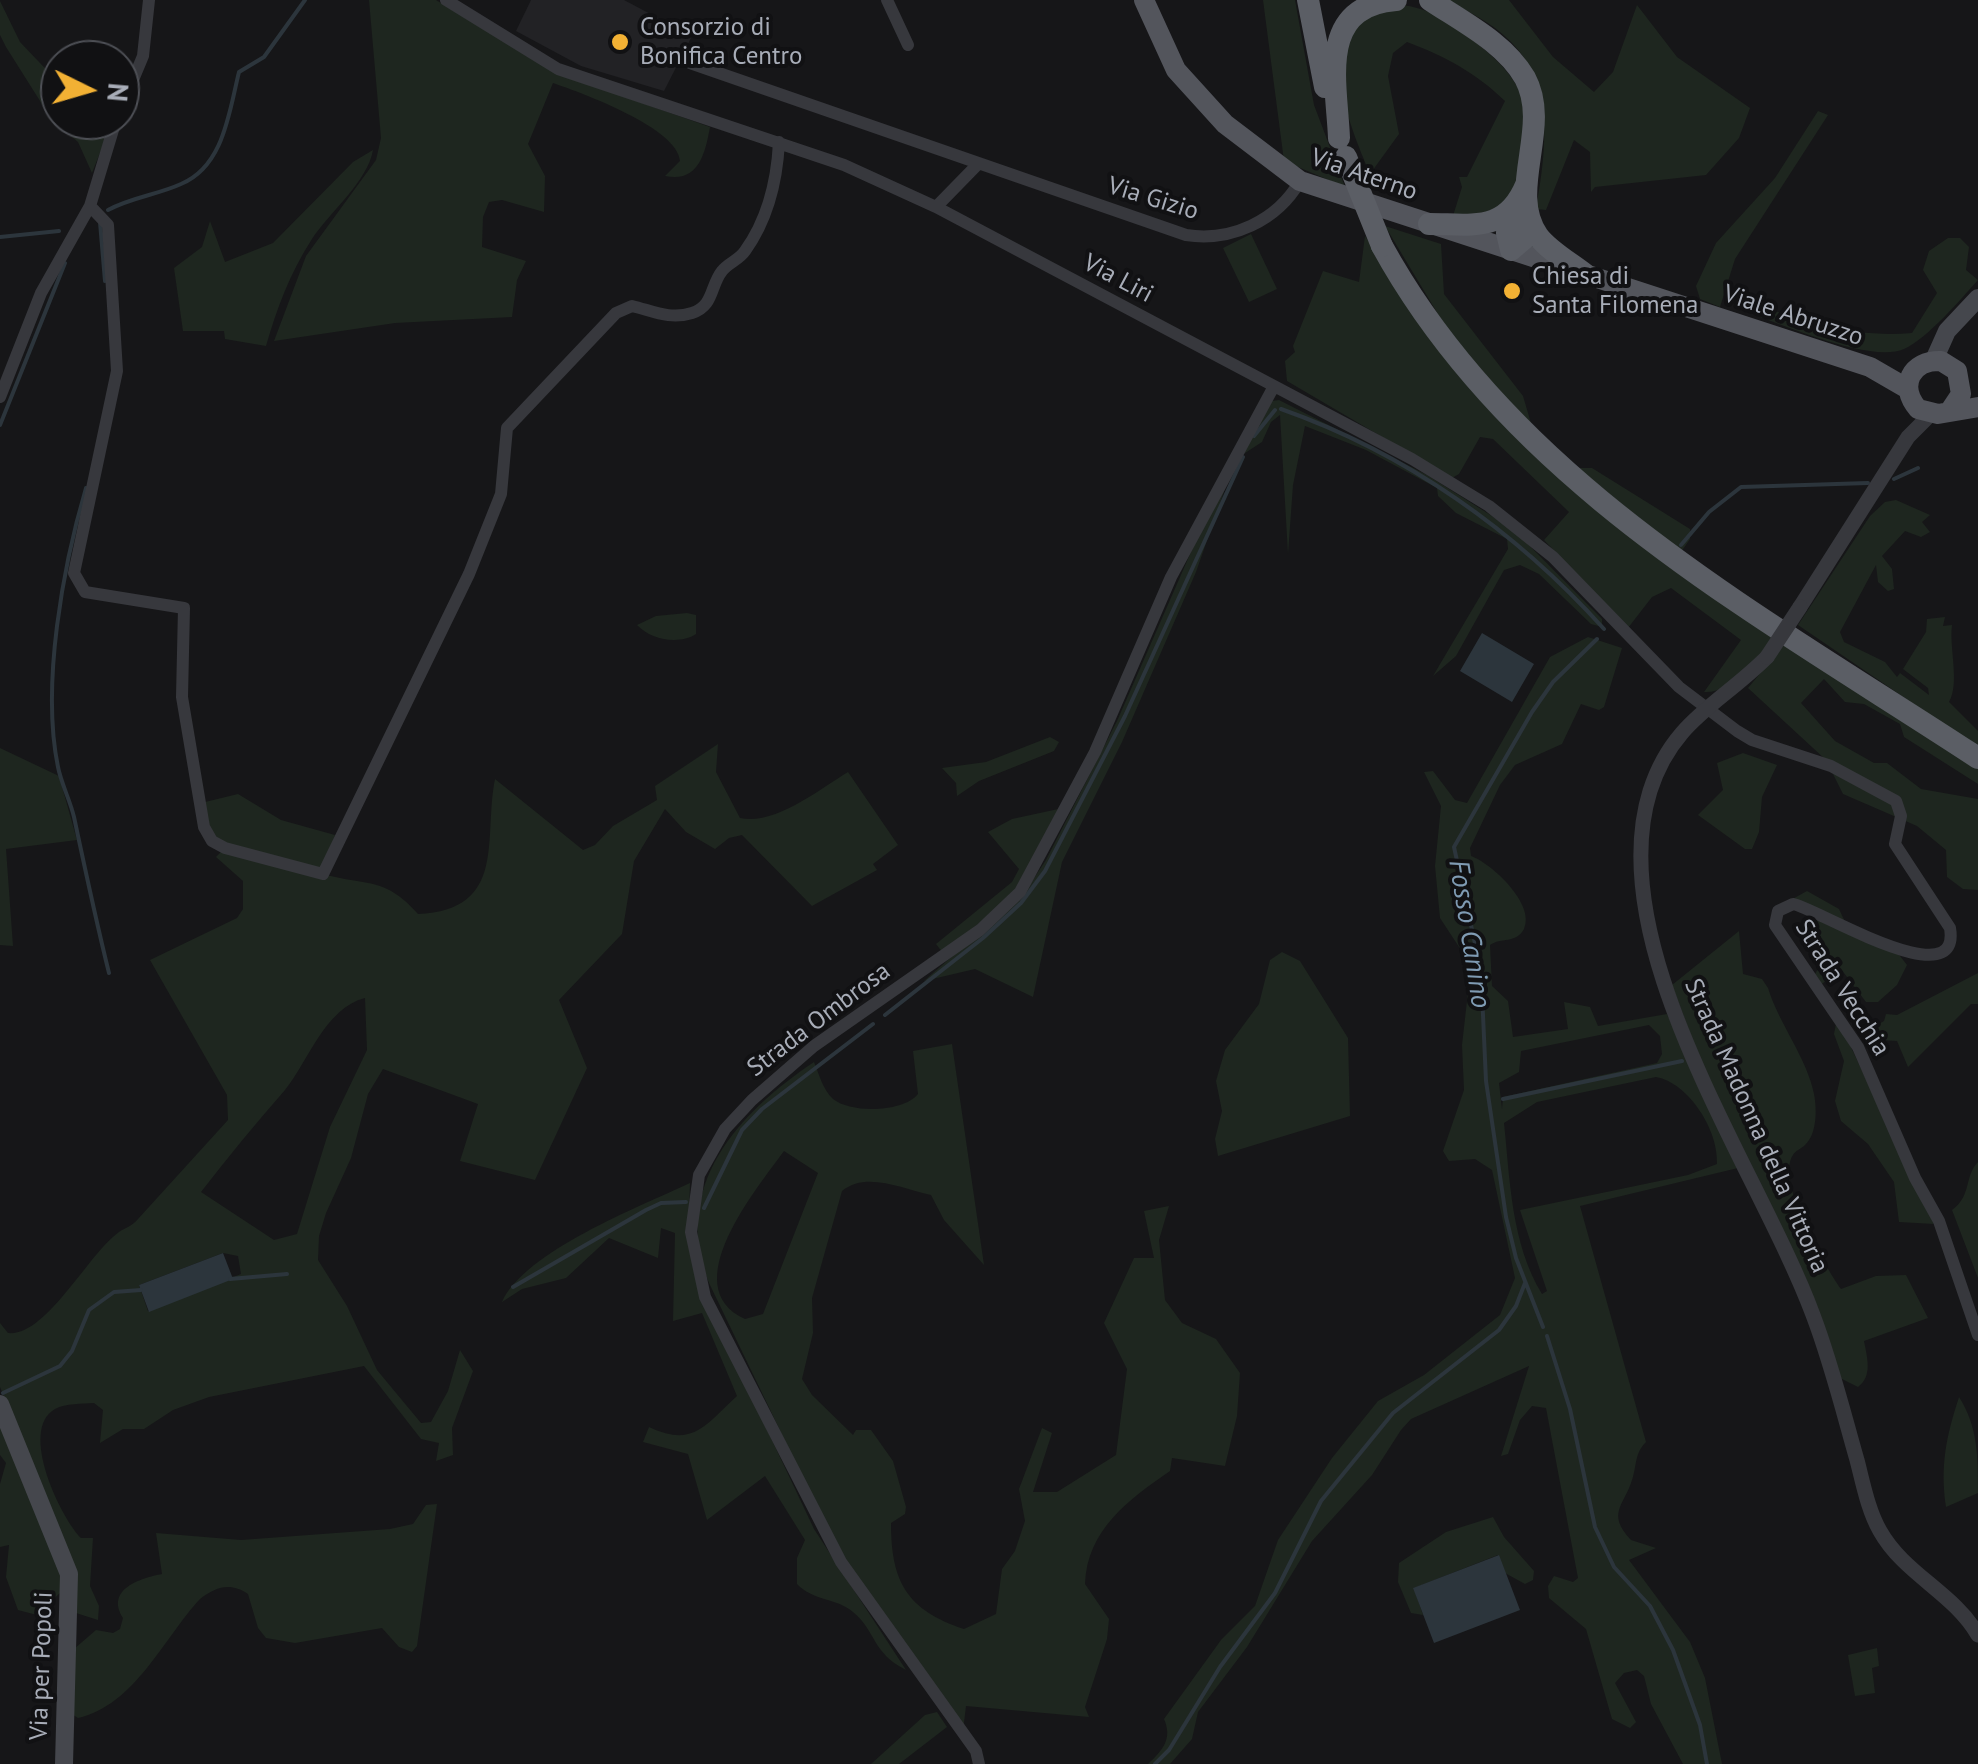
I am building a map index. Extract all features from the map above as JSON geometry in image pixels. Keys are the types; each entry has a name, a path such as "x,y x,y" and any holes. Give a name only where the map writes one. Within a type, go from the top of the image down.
{"highway":[{"path":"1298,0 1301,24 1316,48"},
{"path":"1308,0 1342,148 1382,246 1418,308 1460,364 1509,418 1595,497 1689,567 1978,758"},
{"path":"1342,148 1336,46 1361,12 1397,0 1455,17"},
{"path":"1430,0 1497,46 1516,66 1530,90 1536,136 1523,216 1526,238 1511,250"},
{"path":"1429,224 1494,222 1523,216"},
{"path":"1523,216 1543,242 1586,274"}],"main road":[{"name":"Via Aterno","path":"1144,0 1176,70 1224,124 1300,181 1586,274"},
{"name":"Viale Abruzzo","path":"1586,274 1870,367 1908,389"},
{"path":"1978,298 1945,335 1934,365 1908,389 1933,411 1978,407"},
{"name":"Viale Abruzzo","path":"1870,367 1934,365"},
{"path":"1933,411 1970,392 1934,365"},
{"name":"Via per Popoli","path":"0,1404 69,1574 64,1764"}],"street":[{"path":"140,63 149,0"},
{"name":"Via Liri","path":"446,0 558,69 844,165 936,207 1412,459 1490,506 1553,557 1678,687 1705,705"},
{"path":"887,0 908,45"},
{"name":"Via Gizio","path":"690,63 1207,239 1269,217 1300,181"},
{"path":"0,397 41,293 90,206 110,140"},
{"path":"90,206 108,224 117,371 76,581 85,592 184,608 182,697 204,827 212,840 225,848 322,874 468,574 500,494 507,428 616,313 632,306 661,316 688,314 707,302 723,269 742,255 759,227 772,197 779,142"},
{"path":"936,207 978,164"},
{"name":"Strada Ombrosa","path":"979,1764 976,1751 841,1562 706,1297 692,1232 700,1175 725,1129 752,1100 814,1046 980,930 1020,892 1095,752 1171,578 1273,388"},
{"name":"Strada Madonna della Vittoria","path":"1933,411 1908,437 1767,657 1705,705 1668,751 1650,793 1642,830 1647,896 1660,974 1682,1034 1806,1295 1879,1530 1908,1565 1953,1602 1978,1635"},
{"name":"Strada Vecchia","path":"1705,705 1752,740 1831,766 1896,801 1900,808 1895,844 1950,928 1950,944 1944,950 1928,956 1891,948 1793,904 1778,910 1775,925 1858,1048 1915,1178 1939,1221 1978,1335"}],"shaded area":[{"path":"369,0 436,0 554,72 710,127 702,157 685,175 665,176 680,161 663,136 627,113 553,83 528,144 545,176 544,212 502,200 489,202 483,217 482,247 526,261 517,280 512,317 395,323 274,341 306,256 376,160 381,138"},
{"path":"531,0 624,0 692,36 664,91 581,66 516,31"},
{"path":"1263,0 1295,0 1314,105 1345,187 1284,161"},
{"path":"1449,0 1509,0 1553,57 1594,92 1613,72 1637,5 1677,57 1750,108 1739,138 1706,175 1595,187 1591,192 1590,152 1574,140 1546,210 1536,209 1544,119 1534,76 1502,33"},
{"path":"0,1 20,42 40,63 40,101 6,47 0,35"},
{"path":"1400,5 1429,12 1470,38 1494,58 1522,96 1527,135 1508,210 1452,219 1462,187 1459,177 1467,177 1505,101 1459,66 1407,42 1393,53 1388,76 1399,134 1370,174 1342,93 1341,50 1349,33 1363,20"},
{"path":"1818,111 1828,115 1735,259 1720,307 1700,299 1696,286 1716,243 1775,178"},
{"path":"76,140 105,140 92,173"},
{"path":"373,150 364,173 319,229 297,265 266,346 225,339 224,331 183,331 174,268 202,247 210,221 225,262 273,243 353,162"},
{"path":"1385,226 1441,244 1444,294 1523,396 1533,430 1459,349"},
{"path":"1251,234 1277,289 1249,302 1223,248"},
{"path":"1365,236 1449,359 1776,635 1745,672 1725,687 1704,692 1741,640 1671,588 1652,597 1628,628 1544,540 1569,512 1493,439 1480,437 1459,474 1452,478 1287,381 1285,361 1295,352 1293,346 1323,271 1359,282"},
{"path":"1948,238 1960,238 1969,247 1966,270 1978,280 1933,328 1904,349 1890,352 1853,348 1760,317 1756,311 1758,305 1853,331 1912,333 1937,293 1923,270 1929,251"},
{"path":"1279,400 1427,475 1492,516 1520,536 1602,619 1602,627 1591,624 1539,574 1520,565 1504,570 1456,656 1433,676 1508,549 1507,539 1456,513 1438,496 1437,488 1366,450 1305,426 1293,485 1288,554 1280,415 1271,422 1262,442 1242,455 1272,401"},
{"path":"1578,468 1592,468 1690,529 1690,539 1681,552"},
{"path":"1227,483 1196,572 1122,742 1062,862 1033,997 975,969 924,981 1024,893 1046,860 1117,721 1198,536"},
{"path":"1896,500 1930,515 1922,522 1930,532 1921,537 1905,531 1882,556 1892,569 1894,589 1888,591 1878,582 1876,565 1840,632 1844,642 1885,662 1897,677 1900,673 1929,695 1928,688 1903,669 1926,632 1927,619 1945,617 1943,626 1952,625 1954,685 1949,702 1978,731 1978,748 1798,625 1870,516 1885,502"},
{"path":"696,615 696,634 682,639 657,637 637,625 656,616"},
{"path":"1482,633 1534,664 1512,702 1460,671"},
{"path":"1588,637 1622,648 1604,707 1599,710 1581,704 1562,744 1515,765 1500,785 1470,848 1471,856 1500,876 1524,908 1526,919 1521,934 1490,945 1492,986 1508,1001 1513,1037 1568,1029 1564,1002 1590,1007 1598,1026 1667,1014 1738,1168 1580,1206 1646,1442 1619,1510 1619,1523 1631,1540 1656,1548 1629,1560 1690,1642 1705,1678 1722,1764 1683,1764 1651,1704 1644,1676 1637,1670 1624,1673 1615,1683 1636,1722 1630,1728 1612,1719 1586,1629 1549,1598 1548,1586 1554,1576 1573,1582 1578,1578 1546,1408 1532,1406 1520,1420 1508,1454 1501,1456 1529,1366 1411,1419 1372,1475 1312,1541 1247,1647 1198,1712 1192,1739 1170,1764 1148,1764 1165,1744 1164,1719 1221,1640 1255,1606 1278,1540 1332,1458 1378,1401 1424,1375 1500,1315 1515,1278 1492,1170 1475,1159 1449,1161 1443,1151 1464,1090 1462,1045 1468,992 1461,950 1440,918 1435,866 1441,806 1424,772 1433,771 1455,800 1467,803 1550,657","holes":["1649,1025 1660,1036 1662,1054 1657,1063 1503,1097 1502,1109 1499,1083 1519,1072 1521,1051","1656,1077 1680,1088 1700,1110 1713,1137 1717,1164 1688,1175 1520,1210 1547,1291 1542,1294 1518,1232 1504,1123 1537,1102"]},
{"path":"1787,641 1978,766 1978,784 1904,737 1900,724 1864,704 1845,702 1824,679 1801,703 1835,741 1874,763 1887,763 1921,789 1978,799 1978,890 1963,889 1947,877 1946,850 1917,826 1843,794 1826,760 1748,688"},
{"path":"1050,737 1059,742 1054,751 979,781 957,796 956,783 942,768 986,762"},
{"path":"718,744 716,772 740,818 753,819 782,811 848,772 898,845 873,864 877,870 812,906 742,835 729,838 715,849 686,832 665,809 634,861 622,934 559,1000 587,1068 535,1180 460,1161 478,1104 383,1069 368,1094 351,1158 326,1213 319,1236 318,1260 347,1306 377,1370 421,1423 431,1422 448,1391 460,1350 473,1371 452,1428 453,1455 436,1461 439,1443 421,1439 364,1366 209,1397 173,1410 144,1429 123,1429 100,1443 103,1410 94,1403 59,1407 45,1420 42,1454 63,1512 81,1538 93,1538 90,1586 99,1606 98,1620 76,1613 59,1532 0,1387 0,1323 8,1333 22,1331 52,1309 107,1243 136,1221 228,1120 227,1095 150,960 237,918 243,909 243,881 216,857 224,849 214,843 201,803 238,794 281,820 335,835 323,874 385,888 418,914 447,909 466,900 479,885 486,867 495,779 583,850 595,845 613,826 657,800 655,786","holes":["365,998 367,1050 330,1127 297,1234 274,1240 201,1192 285,1090 328,1024 351,1004","223,1253 238,1256 241,1274 148,1311 139,1285"]},
{"path":"0,748 59,776 77,840 6,849 13,946 0,945"},
{"path":"1743,753 1777,765 1762,797 1759,832 1752,849 1745,849 1698,815 1723,790 1717,763"},
{"path":"1063,808 1019,890 943,953 936,944 1012,882 1019,869 988,832 1012,819"},
{"path":"1807,891 1839,909 1846,924 1890,943 1907,965 1897,985 1878,1002 1866,1002 1841,969 1818,987 1814,976 1819,967 1815,946 1821,937 1801,902 1787,902"},
{"path":"1739,931 1743,974 1762,979 1768,988 1814,1094 1812,1135 1794,1154 1789,1167 1804,1223 1841,1289 1876,1276 1906,1275 1928,1318 1864,1341 1867,1372 1858,1387 1840,1378 1704,1070 1672,985"},
{"path":"1282,952 1300,961 1348,1038 1350,1116 1218,1156 1215,1139 1222,1111 1216,1081 1225,1050 1259,1004 1270,960"},
{"path":"1978,973 1978,1004 1971,1004 1908,1067 1897,1041 1866,1039 1863,1033 1884,1021 1886,1014 1897,1015"},
{"path":"1836,1024 1842,1028 1934,1224 1899,1222 1894,1182 1868,1144 1841,1121 1835,1101 1844,1061 1834,1034"},
{"path":"952,1044 984,1265 944,1220 931,1195 874,1182 862,1182 842,1191 812,1298 813,1333 802,1379 812,1395 853,1435 856,1430 871,1430 893,1461 906,1507 905,1514 891,1523 894,1562 906,1591 916,1603 964,1629 996,1614 1002,1569 1015,1551 1025,1521 1019,1489 1042,1428 1052,1433 1033,1492 1057,1492 1116,1455 1127,1369 1104,1323 1134,1258 1154,1258 1144,1211 1169,1206 1159,1240 1165,1300 1182,1323 1216,1339 1240,1373 1237,1416 1225,1466 1172,1458 1170,1471 1112,1518 1093,1548 1085,1584 1109,1619 1107,1639 1085,1707 1089,1717 966,1706 963,1731 843,1561 709,1283 699,1248 698,1215 705,1184 718,1156 760,1105 814,1062 827,1091 842,1104 877,1109 901,1104 918,1094 913,1051","holes":["784,1151 818,1173 763,1314 745,1319 725,1304 717,1284 719,1261 728,1236"]},
{"path":"1978,1162 1978,1278 1952,1210 1963,1199"},
{"path":"690,1183 688,1245 735,1362 814,1529 906,1670 886,1656 853,1612 810,1594 797,1584 797,1558 805,1540 765,1476 707,1520 688,1454 643,1442 649,1427 677,1435 698,1430 737,1396 702,1313 673,1321 675,1233 661,1228 658,1258 609,1238 566,1278 522,1289 502,1302 515,1283 558,1248"},
{"path":"223,1253 233,1279 149,1312 139,1285"},
{"path":"1959,1397 1973,1431 1978,1493 1946,1507 1945,1452"},
{"path":"0,1417 61,1567 61,1592 37,1615 18,1610 6,1577 9,1545 0,1547 0,1484 6,1463 0,1455"},
{"path":"437,1504 417,1646 412,1652 399,1647 382,1628 295,1643 266,1638 258,1628 248,1594 223,1588 200,1599 146,1669 116,1700 78,1718 70,1713 74,1649 96,1630 113,1633 120,1629 122,1592 136,1582 162,1574 156,1533 241,1540 390,1529 413,1524 426,1505"},
{"path":"1493,1517 1504,1537 1534,1571 1533,1580 1525,1584 1505,1573 1498,1555 1414,1588 1423,1615 1411,1613 1398,1582 1399,1563 1446,1532"},
{"path":"1499,1555 1520,1610 1434,1643 1413,1588"},
{"path":"1877,1648 1879,1666 1872,1668 1875,1693 1855,1696 1848,1655"},
{"path":"937,1712 947,1727 899,1764 871,1764 925,1715"}],"waterway":[{"path":"108,210 181,184 207,165 228,120 239,72 264,57 305,0"},
{"path":"100,222 105,281"},
{"path":"0,237 59,231"},
{"path":"0,425 65,263"},
{"path":"1281,409 1372,448 1456,499 1534,559 1604,629"},
{"path":"1254,436 1275,410"},
{"path":"885,1015 983,938 1021,903 1045,871 1125,716 1243,457"},
{"name":"Fosso Canino","path":"1894,479 1918,468"},
{"name":"Fosso Canino","path":"1681,545 1709,512 1741,487 1868,483"},
{"path":"86,488 57,626 53,735 109,973"},
{"name":"Fosso Canino","path":"1543,1327 1516,1258 1506,1217 1486,1081 1481,971 1454,847 1532,712 1553,682 1597,639"},
{"path":"704,1208 742,1130 762,1109 873,1024"},
{"path":"1503,1099 1682,1061"},
{"path":"513,1287 646,1210 661,1203 686,1202"},
{"path":"230,1279 287,1274"},
{"path":"1155,1764 1169,1750 1220,1667 1275,1593 1321,1501 1393,1413 1499,1330 1516,1306 1525,1283"},
{"path":"3,1393 60,1366 72,1351 89,1310 114,1292 141,1290"},
{"name":"Fosso Canino","path":"1547,1336 1570,1409 1595,1527 1614,1567 1650,1606 1673,1650 1700,1725 1707,1764"}],"place":[{"name":"Consorzio di Bonifica Centro","path":"620,42"},
{"name":"Chiesa di Santa Filomena","path":"1512,291"}]}
